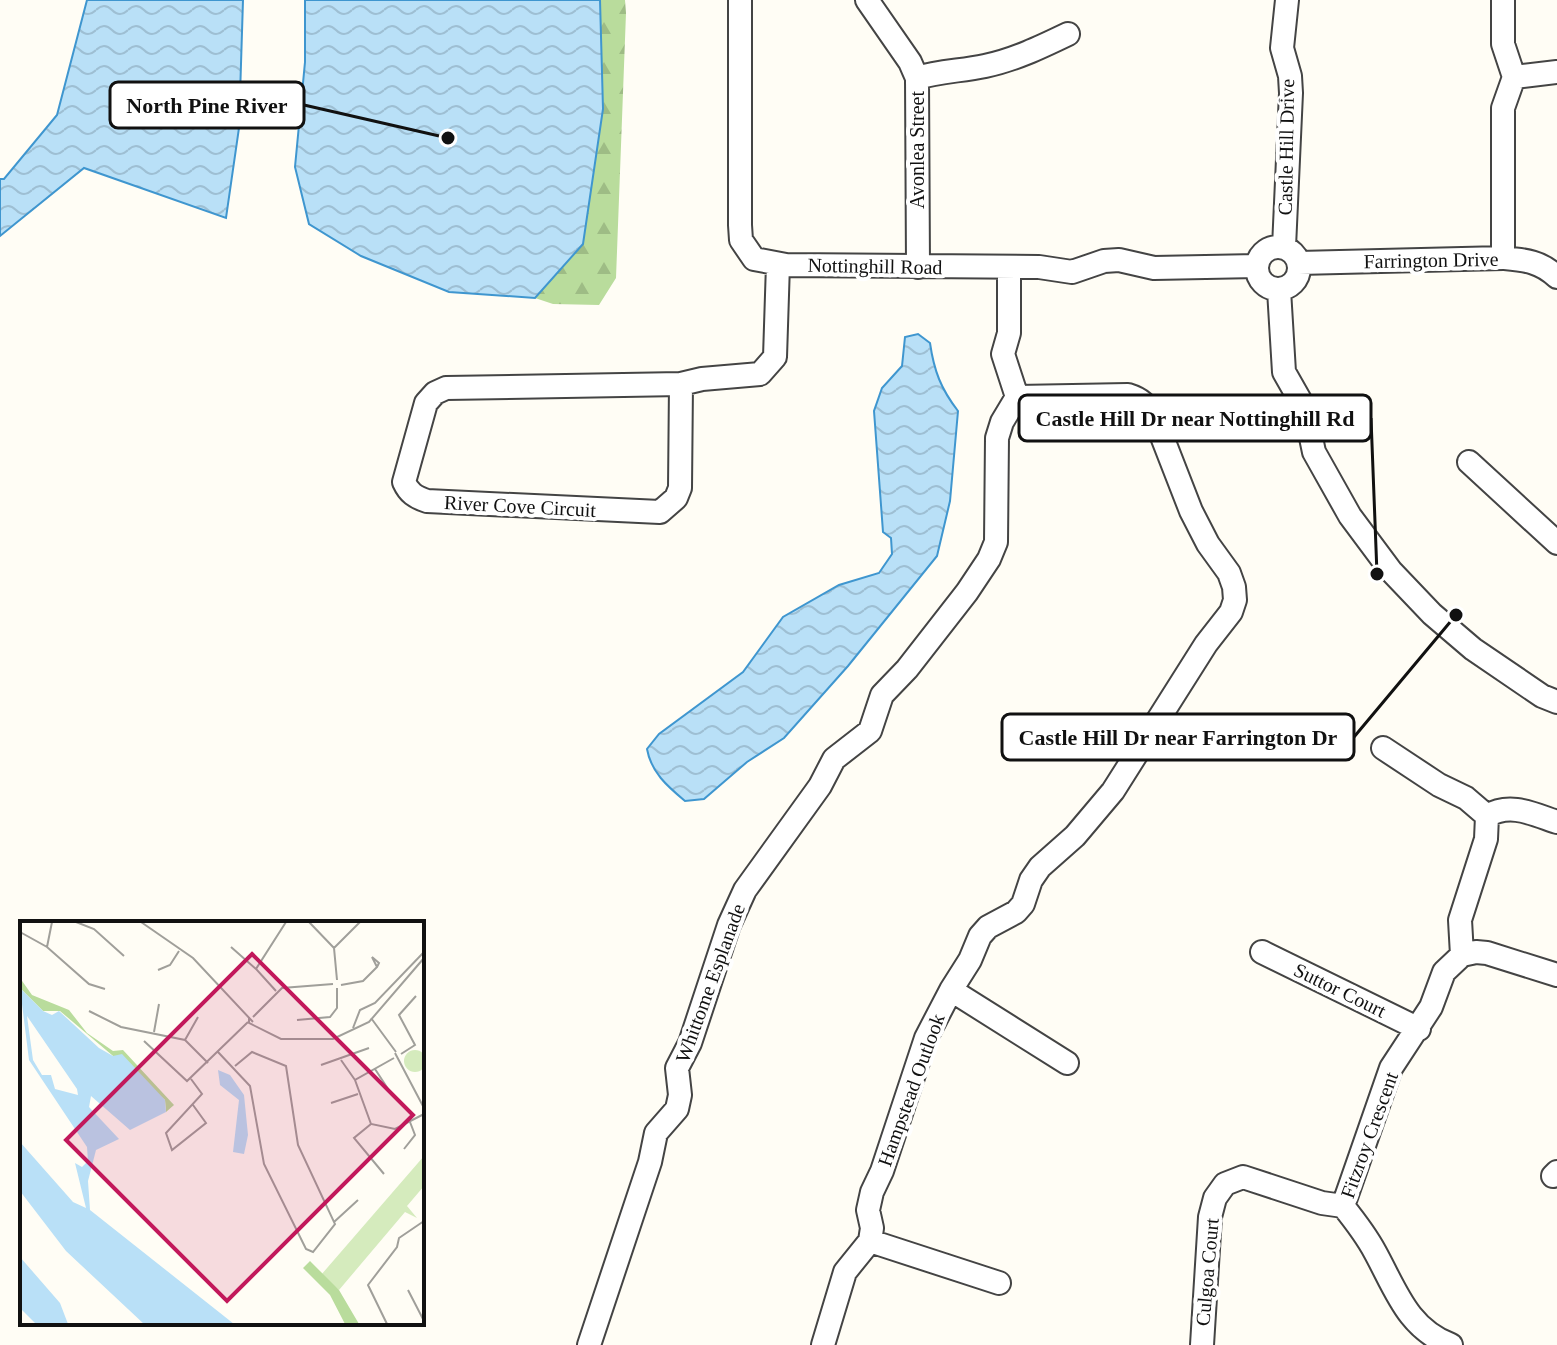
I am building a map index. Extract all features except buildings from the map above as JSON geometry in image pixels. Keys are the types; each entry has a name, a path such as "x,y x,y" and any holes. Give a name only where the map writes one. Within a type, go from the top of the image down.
{"street":[{"name":"Nottinghill Road","path":"740,0 741,240 754,259 778,264 1009,267 1072,272 1104,261 1119,260 1154,268 1257,266"},
{"name":"Avonlea Street","path":"867,0 910,62 917,78 918,267"},
{"name":"Castle Hill Drive","path":"1287,0 1282,48 1291,93 1292,255"},
{"path":"1503,0 1503,44 1514,77 1503,108 1503,258"},
{"path":"917,78 985,66 1028,53 1068,34"},
{"path":"1514,77 1557,72"},
{"path":"1276,246 1292,255 1295,282 1279,290 1272,289 1260,280 1257,266 1263,253 1276,246"},
{"name":"Farrington Drive","path":"1292,255 1532,260 1557,277"},
{"name":"River Cove Circuit","path":"681,384 680,488 676,498 660,512 427,501 415,497 404,482 426,403 435,393 446,388 681,384 760,374 775,357 778,264"},
{"path":"1009,267 1009,333 1003,354 1017,397"},
{"path":"1279,290 1284,372 1305,409 1314,452 1350,516 1391,571 1432,614 1473,649 1542,696 1557,702"},
{"name":"Hampstead Outlook","path":"870,1241 872,1228 868,1210 872,1192 882,1171 926,1038 980,936 988,927 1016,912 1023,904 1031,880 1040,867 1075,836 1113,791 1206,644 1231,612 1235,600 1229,573 1208,544 1191,511 1154,416 1139,398 1128,395 1017,397"},
{"name":"Whittome Esplanade","path":"589,1345 650,1162 656,1133 677,1109 680,1095 677,1068 690,1043 729,925 757,869 820,786 834,759 870,731 882,695 907,669 981,574 996,542 997,438 1002,422 1017,397"},
{"path":"1469,462 1557,543"},
{"path":"1383,748 1426,777 1466,798 1487,816"},
{"path":"1487,816 1497,810 1511,808 1557,822"},
{"path":"1487,816 1486,839 1460,920 1462,955 1487,953 1557,975"},
{"name":"Suttor Court","path":"1262,952 1419,1029"},
{"name":"Fitzroy Crescent","path":"1451,1345 1424,1331 1408,1315 1362,1229 1343,1206 1391,1068 1419,1029 1444,972 1462,955"},
{"path":"951,990 1067,1063"},
{"name":"Culgoa Court","path":"1202,1345 1210,1217 1215,1198 1225,1184 1243,1177 1322,1203 1343,1206"},
{"path":"823,1345 840,1297 845,1272 870,1241 999,1283"}],"green space":[{"path":"600,0 625,0 626,13 616,278 599,305 553,304 535,298 583,244 603,109"}],"water":[{"path":"87,0 243,0 239,128 226,218 84,168 0,236 0,179 4,179 57,115"},
{"path":"305,0 600,0 603,109 583,244 535,298 449,292 361,256 309,224 295,167 305,62"},
{"path":"918,334 930,343 939,379 958,411 950,501 937,556 848,666 784,738 747,762 704,799 685,801 652,765 647,749 659,734 743,672 783,617 839,585 879,573 892,554 891,538 883,532 874,411 882,388 902,366 905,337"}],"place":[{"name":"North Pine River","path":"448,138"},
{"name":"Castle Hill Dr near Nottinghill Rd","path":"1377,574"},
{"name":"Castle Hill Dr near Farrington Dr","path":"1456,615"}]}
